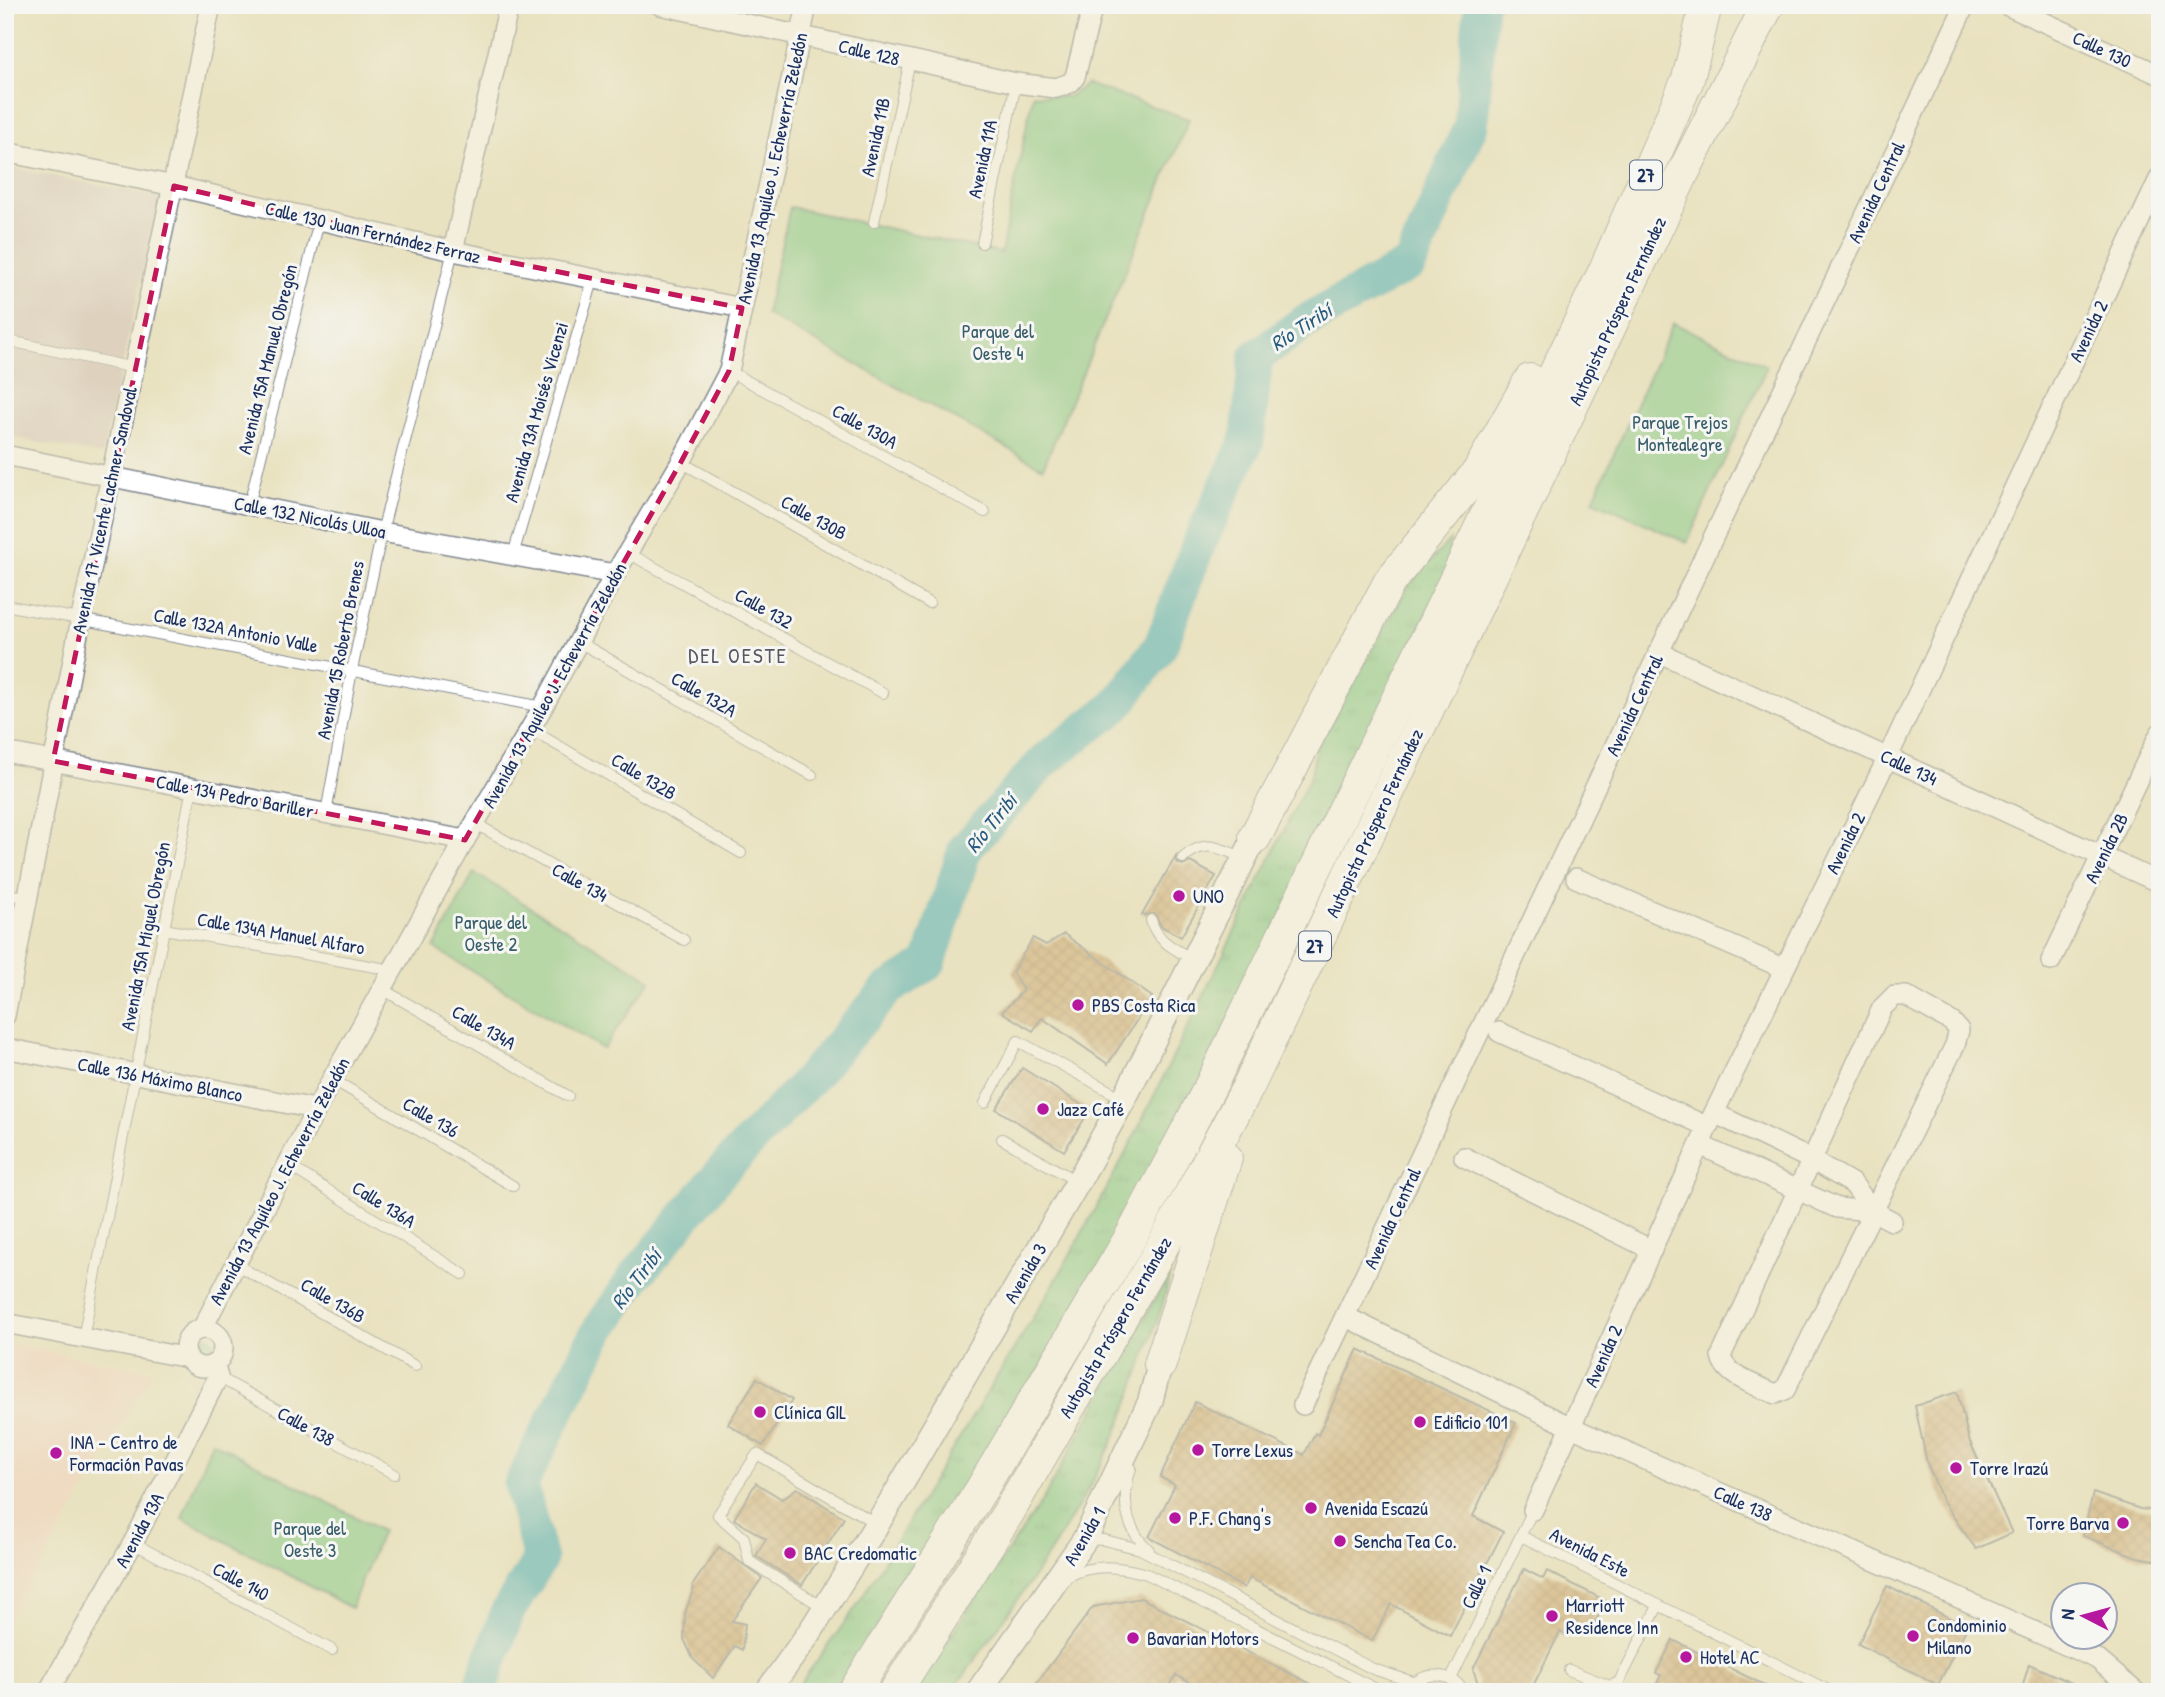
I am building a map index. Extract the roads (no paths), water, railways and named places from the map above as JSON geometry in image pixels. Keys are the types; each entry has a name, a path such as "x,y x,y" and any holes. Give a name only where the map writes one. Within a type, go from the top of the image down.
{"highway":[{"name":"Autopista Próspero Fernández","path":"854,1692 1009,1444 1133,1233 1211,1085 1604,272 1688,79 1706,5"},
{"name":"Autopista Próspero Fernández","path":"895,1692 1009,1513 1161,1247 1248,1087 1677,185 1768,5"},
{"path":"1250,847 1390,581 1478,472 1529,382 1604,272"},
{"path":"1160,1364 1248,1087"}],"street":[{"name":"Avenida 17 Vicente Lachner Sandoval","path":"5,1016 81,618 211,5"},
{"path":"453,251 509,5"},
{"name":"Calle 128","path":"660,5 910,61 1016,83 1056,88 1070,83 1075,77 1093,5"},
{"name":"Avenida 13 Aquileo J. Echeverría Zeledón","path":"202,1329 315,1109 543,707 615,574 681,462 729,371 807,5"},
{"name":"Avenida Central","path":"1303,1405 1965,5"},
{"name":"Calle 130","path":"2007,5 2160,75"},
{"name":"Calle 130 Juan Fernández Ferraz","path":"5,152 174,186 453,251 743,308"},
{"name":"Avenida 2","path":"1533,1510 1707,1128 1888,757 2160,177"},
{"name":"Calle 132 Nicolás Ulloa","path":"5,455 382,532 615,574"},
{"name":"Calle 134","path":"1658,652 2160,883"},
{"name":"Avenida 2B","path":"2051,961 2160,733"},
{"name":"Calle 134 Pedro Bariller","path":"5,752 326,813 471,832"},
{"name":"Avenida 3","path":"767,1692 877,1524 1078,1182 1124,1099 1250,847"},
{"path":"1576,878 1783,968"},
{"path":"1894,996 1906,996 1952,1022 1959,1030 1955,1045 1785,1390 1775,1394 1731,1372 1723,1365 1721,1356 1798,1190 1882,1009 1894,996"},
{"path":"1499,1032 1707,1128 1812,1160 1853,1184 1873,1211"},
{"name":"Calle 136 Máximo Blanco","path":"5,1048 315,1109"},
{"path":"1707,1128 1798,1190 1837,1208 1873,1211 1892,1221"},
{"path":"1464,1157 1651,1250"},
{"name":"Calle 138","path":"1346,1317 1571,1427 2097,1659 2136,1692"},
{"path":"5,1323 188,1358"},
{"path":"202,1329 214,1332 222,1342 222,1354 216,1371 192,1363 186,1352 187,1340 202,1329"},
{"name":"Avenida 1","path":"978,1692 1085,1539 1150,1402 1160,1364"},
{"name":"Avenida 13A","path":"48,1692 133,1543 216,1371"}],"lane":[{"name":"Avenida 11B","path":"874,222 910,61"},
{"name":"Avenida 11A","path":"982,243 1016,83"},
{"name":"Avenida 15A Manuel Obregón","path":"249,505 318,221"},
{"name":"Avenida 15 Roberto Brenes","path":"326,813 352,670 382,532 453,251"},
{"name":"Avenida 13A Moisés Vicenzi","path":"513,555 593,280"},
{"path":"5,340 134,368"},
{"name":"Calle 130A","path":"729,371 985,512"},
{"name":"Calle 130B","path":"681,462 929,603"},
{"name":"Calle 132","path":"628,553 883,693"},
{"name":"Calle 132A Antonio Valle","path":"5,605 543,707"},
{"name":"Calle 132A","path":"579,642 812,775"},
{"name":"Calle 132B","path":"530,729 741,853"},
{"name":"Avenida 15A Miguel Obregón","path":"83,1338 192,788"},
{"name":"Calle 134","path":"471,832 684,940"},
{"path":"1183,858 1194,848 1250,847"},
{"path":"5,894 27,897"},
{"path":"1151,920 1156,933 1166,944 1194,960"},
{"name":"Calle 134A Manuel Alfaro","path":"164,929 392,970"},
{"name":"Calle 134A","path":"382,989 568,1096"},
{"path":"985,1103 1018,1041 1124,1099"},
{"name":"Calle 136","path":"332,1079 513,1186"},
{"path":"1002,1139 1078,1182"},
{"name":"Calle 136A","path":"286,1164 463,1274"},
{"name":"Calle 136B","path":"235,1264 415,1366"},
{"name":"Calle 138","path":"216,1371 394,1474"},
{"path":"1150,1402 1125,1487 1126,1511 1135,1535 1157,1557"},
{"path":"824,1608 749,1561 744,1538 718,1515 757,1454 877,1524"},
{"name":"Calle 1","path":"1451,1679 1533,1510"},
{"name":"Avenida Este","path":"1521,1536 1832,1692"},
{"path":"1085,1539 1122,1543 1157,1557 1373,1669 1413,1682"},
{"name":"Calle 140","path":"133,1543 332,1650"},
{"path":"1056,1581 1078,1571 1101,1566 1147,1574 1382,1692"},
{"path":"1569,1670 1611,1686 1619,1682 1658,1605"},
{"path":"1405,1692 1413,1682 1432,1675 1451,1679 1465,1692"}],"waterway":[{"name":"Río Tiribí","path":"479,1692 508,1611 540,1559 521,1484 597,1333 635,1277 722,1171 808,1081 888,989 929,963 965,849 1046,759 1116,706 1161,645 1199,543 1247,441 1256,357 1306,321 1410,264 1471,125 1481,5"}],"place":[{"name":"UNO","path":"1179,896"},
{"name":"PBS Costa Rica","path":"1078,1005"},
{"name":"Jazz Café","path":"1043,1109"},
{"name":"Clínica GIL","path":"760,1412"},
{"name":"Edificio 101","path":"1420,1422"},
{"name":"Torre Lexus","path":"1198,1450"},
{"name":"INA - Centro de Formación Pavas","path":"56,1453"},
{"name":"Torre Irazú","path":"1956,1468"},
{"name":"Avenida Escazú","path":"1311,1508"},
{"name":"P.F. Chang's","path":"1175,1518"},
{"name":"Torre Barva","path":"2123,1523"},
{"name":"Sencha Tea Co.","path":"1340,1541"},
{"name":"BAC Credomatic","path":"790,1553"},
{"name":"Marriott Residence Inn","path":"1552,1616"},
{"name":"Condominio Milano","path":"1913,1636"},
{"name":"Bavarian Motors","path":"1133,1638"},
{"name":"Hotel AC","path":"1686,1657"}],"district":[{"name":"DEL OESTE","path":"738,655"}],"park label":[{"name":"Parque del Oeste 4","path":"998,342"},
{"name":"Parque Trejos Montealegre","path":"1680,433"},
{"name":"Parque del Oeste 2","path":"491,933"},
{"name":"Parque del Oeste 3","path":"310,1539"}]}
